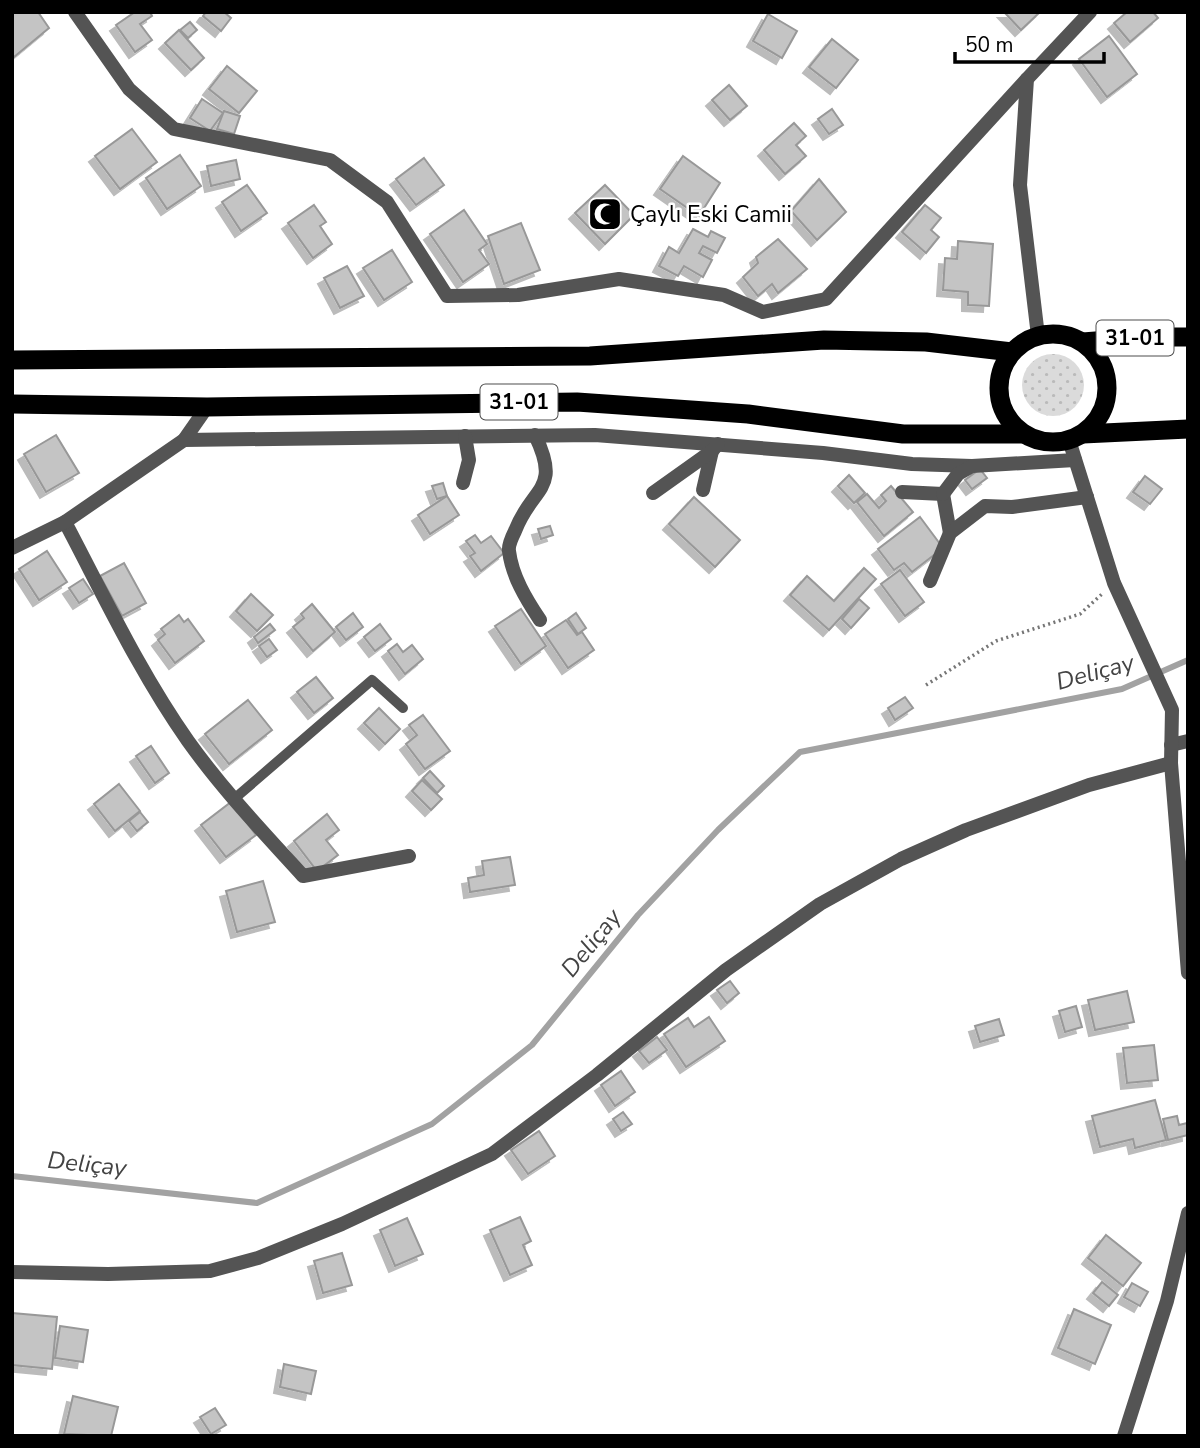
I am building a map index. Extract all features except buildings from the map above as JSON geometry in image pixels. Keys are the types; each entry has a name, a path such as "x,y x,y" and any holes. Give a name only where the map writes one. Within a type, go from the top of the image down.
{"highway":[{"path":"1076,437 1095,424 1103,411 1107,396 1107,380 1103,366 1083,342 1069,336 1053,334 1024,342 1012,352 999,380 999,396 1004,411 1024,434 1054,443 1076,437 1188,429"},
{"name":"31-01","path":"1083,342 1188,337"},
{"name":"31-01","path":"12,360 590,356 824,340 926,342 1012,352"},
{"name":"31-01","path":"12,404 207,407 577,401 748,414 903,434 1024,434"}],"street":[{"path":"75,12 129,89 174,129 330,160 387,202 447,296 518,295 620,279 724,295 763,312 826,299 1090,12"},
{"path":"1027,79 1020,185 1038,336"},
{"path":"12,548 65,522 184,440 207,407"},
{"path":"535,435 546,458 545,483 519,521 508,549 523,594 540,620"},
{"path":"184,440 595,435 715,447 823,453 912,464 972,466 1075,460"},
{"path":"463,483 469,460 466,436"},
{"path":"1076,437 1075,460 1114,583 1172,710 1171,763 1188,973"},
{"path":"703,490 715,447"},
{"path":"653,494 715,447"},
{"path":"950,533 943,494 958,474 972,466"},
{"path":"902,492 943,494"},
{"path":"930,581 950,533 985,506 1012,507 1087,497"},
{"path":"65,522 141,667 188,740 234,799 303,876 410,856"},
{"path":"1171,745 1188,741"},
{"path":"12,1272 108,1274 211,1271 258,1258 342,1224 492,1154 597,1075 726,970 832,898 901,859 966,830 1088,785 1171,763"},
{"path":"1124,1436 1167,1301 1188,1213"}],"lane":[{"path":"234,799 372,680 403,708"}],"path":[{"path":"926,685 996,641 1080,614 1114,583"}],"shaded area":[{"path":"1053,354 1075,363 1084,385 1075,407 1053,416 1031,407 1022,385 1031,363"}],"waterway":[{"name":"Deliçay","path":"12,1176 257,1203 432,1124 532,1045 638,915 718,830 800,752 1122,689 1188,660"}],"place":[{"name":"Çaylı Eski Camii","path":"605,214"}]}
